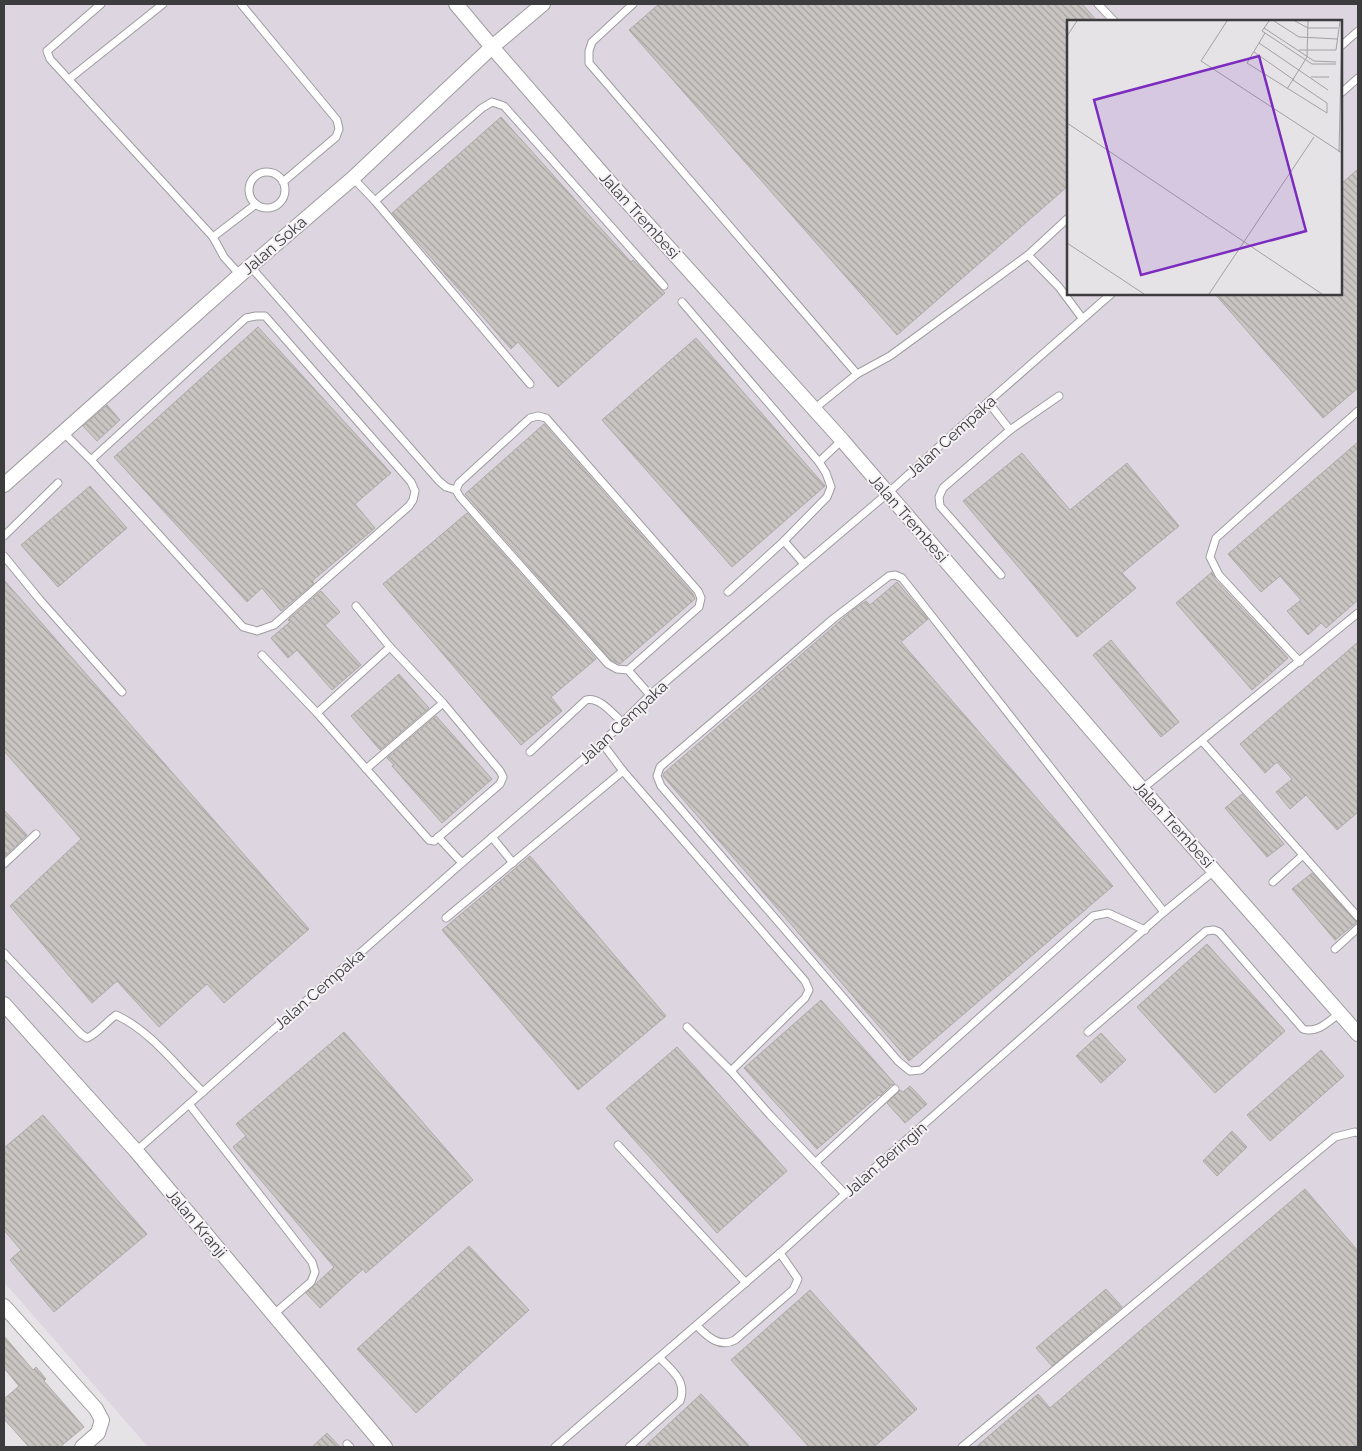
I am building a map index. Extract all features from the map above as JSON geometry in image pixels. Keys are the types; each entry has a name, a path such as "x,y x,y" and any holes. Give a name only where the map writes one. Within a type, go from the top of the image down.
{"street":[{"name":"Jalan Trembesi","path":"456,4 613,186 842,440 1142,789 1358,1034"},
{"name":"Jalan Soka","path":"4,485 245,270 353,178 492,47 543,4"},
{"name":"Jalan Kranji","path":"4,1004 136,1152 384,1447"},
{"path":"4,1306 96,1409 102,1420 98,1433 82,1447"}],"lane":[{"path":"100,4 47,50 50,59 213,237 224,257 245,270 439,481 446,487 456,490 460,498 608,664 628,670 650,694"},
{"path":"69,79 163,4"},
{"path":"241,4 337,120 339,129 336,138 284,182"},
{"path":"633,4 592,42 589,51 589,64 857,374"},
{"path":"1098,4 1113,20"},
{"path":"1342,45 1358,31"},
{"path":"1342,92 1358,78"},
{"path":"375,201 482,108 492,102 504,106 664,286"},
{"path":"272,172 284,182 286,188 285,195 282,202 276,206 262,208 251,199 250,185 258,174 272,172"},
{"path":"353,178 375,201 530,384"},
{"path":"213,237 256,204"},
{"path":"814,409 857,374 890,356 1028,255 1067,219"},
{"path":"1028,255 1059,287 1082,318"},
{"name":"Jalan Cempaka","path":"136,1152 492,837 602,743 650,694 888,494 988,402 1110,295"},
{"path":"682,302 818,462 826,473 831,487 827,497 784,541 728,592"},
{"path":"63,432 91,460 243,627 257,631 274,625 395,519 413,500 415,491 411,482 265,316 246,318 91,460"},
{"path":"1000,575 940,506 939,497 943,488 1010,430 1059,396"},
{"path":"988,402 1010,430"},
{"path":"1300,662 1220,575 1210,556 1216,538 1358,411"},
{"path":"456,490 459,483 530,418 538,416 546,418 698,591 701,598 699,607 628,670"},
{"path":"818,462 842,440"},
{"path":"4,536 58,483"},
{"path":"784,541 804,564"},
{"path":"4,556 40,600 122,692"},
{"path":"1145,930 1108,913 1093,916 921,1070 910,1071 898,1061 661,786 657,776 660,767 833,619 889,576 895,575 902,578 1164,912"},
{"path":"262,655 318,713 366,769 430,840 433,841 500,784 504,777 443,703 390,647 356,606"},
{"path":"1142,789 1358,613"},
{"path":"318,713 390,647"},
{"path":"530,752 586,700 596,700 622,722"},
{"path":"366,769 443,703"},
{"path":"1202,741 1358,917"},
{"path":"602,743 623,771 805,981 809,990 806,998 731,1071"},
{"path":"446,918 623,771"},
{"path":"4,864 36,834"},
{"path":"438,837 462,864"},
{"path":"492,837 513,863"},
{"path":"1273,882 1303,855"},
{"name":"Jalan Beringin","path":"555,1447 697,1326 1164,912 1215,870"},
{"path":"1335,949 1358,928"},
{"path":"1088,1032 1206,931 1214,930 1219,932 1303,1029 1317,1029 1340,1013"},
{"path":"4,952 80,1034 87,1038 116,1016 123,1019 156,1043 203,1092"},
{"path":"686,1027 731,1071 845,1194"},
{"path":"816,1162 895,1089"},
{"path":"189,1104 312,1262 316,1272 311,1282 274,1314"},
{"path":"962,1447 1335,1137 1358,1133"},
{"path":"618,1145 746,1283"},
{"path":"697,1326 710,1339 720,1343 729,1343 735,1340 793,1290 798,1279 780,1253"},
{"path":"629,1447 680,1401 684,1392 681,1383 674,1373 660,1358"}],"shaded area":[{"path":"4,4 1358,4 1358,1447 148,1447 4,1282"}],"building":[{"path":"659,4 1082,4 1096,20 1067,20 1067,187 897,335 629,30"},
{"path":"501,117 631,262 633,260 665,293 558,387 518,342 511,349 392,213"},
{"path":"1358,169 1358,388 1323,418 1216,295 1342,295 1342,183"},
{"path":"258,327 391,473 355,504 375,528 312,581 314,583 281,611 262,588 247,602 114,457"},
{"path":"696,338 825,486 732,567 602,420"},
{"path":"107,405 120,420 97,441 83,426"},
{"path":"544,424 693,594 695,599 620,664 611,660 465,494"},
{"path":"1358,442 1358,600 1326,628 1321,623 1308,635 1287,611 1301,600 1280,576 1261,592 1228,554"},
{"path":"1022,453 1070,510 1127,463 1179,526 1122,573 1136,588 1077,637 963,501"},
{"path":"90,486 127,528 58,587 21,545"},
{"path":"467,513 596,659 551,697 562,711 521,745 383,584"},
{"path":"1212,572 1215,579 1288,658 1252,690 1176,603"},
{"path":"4,580 309,929 224,1003 207,984 159,1027 117,981 92,1003 10,906 81,839 4,751"},
{"path":"897,582 928,619 901,642 1113,886 909,1061 663,776 664,773 854,609 866,601 870,605"},
{"path":"321,591 340,612 325,625 361,665 332,690 297,650 288,658 271,638"},
{"path":"1111,640 1179,722 1161,737 1093,655"},
{"path":"1358,642 1358,812 1337,830 1306,795 1290,809 1276,792 1292,779 1277,762 1265,773 1240,744"},
{"path":"399,674 429,708 380,750 351,716"},
{"path":"436,716 492,779 442,823 387,758"},
{"path":"1242,794 1284,844 1267,857 1225,808"},
{"path":"4,810 27,835 4,857"},
{"path":"530,856 666,1016 578,1090 442,930"},
{"path":"1312,873 1357,922 1335,940 1292,889"},
{"path":"1207,944 1285,1031 1215,1093 1137,1007"},
{"path":"821,1000 895,1084 879,1095 817,1149 744,1068"},
{"path":"344,1032 473,1180 366,1273 363,1269 320,1308 306,1293 334,1267 233,1147 246,1136 236,1124"},
{"path":"1101,1033 1126,1060 1101,1083 1076,1056"},
{"path":"677,1047 787,1171 717,1233 606,1108"},
{"path":"1321,1050 1344,1076 1270,1141 1247,1115"},
{"path":"910,1086 927,1104 905,1123 887,1103 900,1090 903,1092"},
{"path":"43,1115 147,1234 54,1312 10,1260 21,1250 4,1230 4,1148"},
{"path":"1232,1131 1247,1147 1217,1176 1203,1161"},
{"path":"1305,1189 1358,1251 1358,1447 976,1447 1038,1394 1050,1408"},
{"path":"469,1246 529,1310 416,1413 357,1349"},
{"path":"1106,1289 1122,1307 1052,1366 1036,1348"},
{"path":"810,1290 917,1409 874,1447 809,1447 731,1360"},
{"path":"4,1336 33,1370 36,1367 46,1379 44,1381 84,1427 60,1447 29,1447 4,1419 4,1399 19,1386 4,1368"},
{"path":"701,1394 750,1447 644,1447"},
{"path":"327,1433 340,1447 312,1447"}]}
